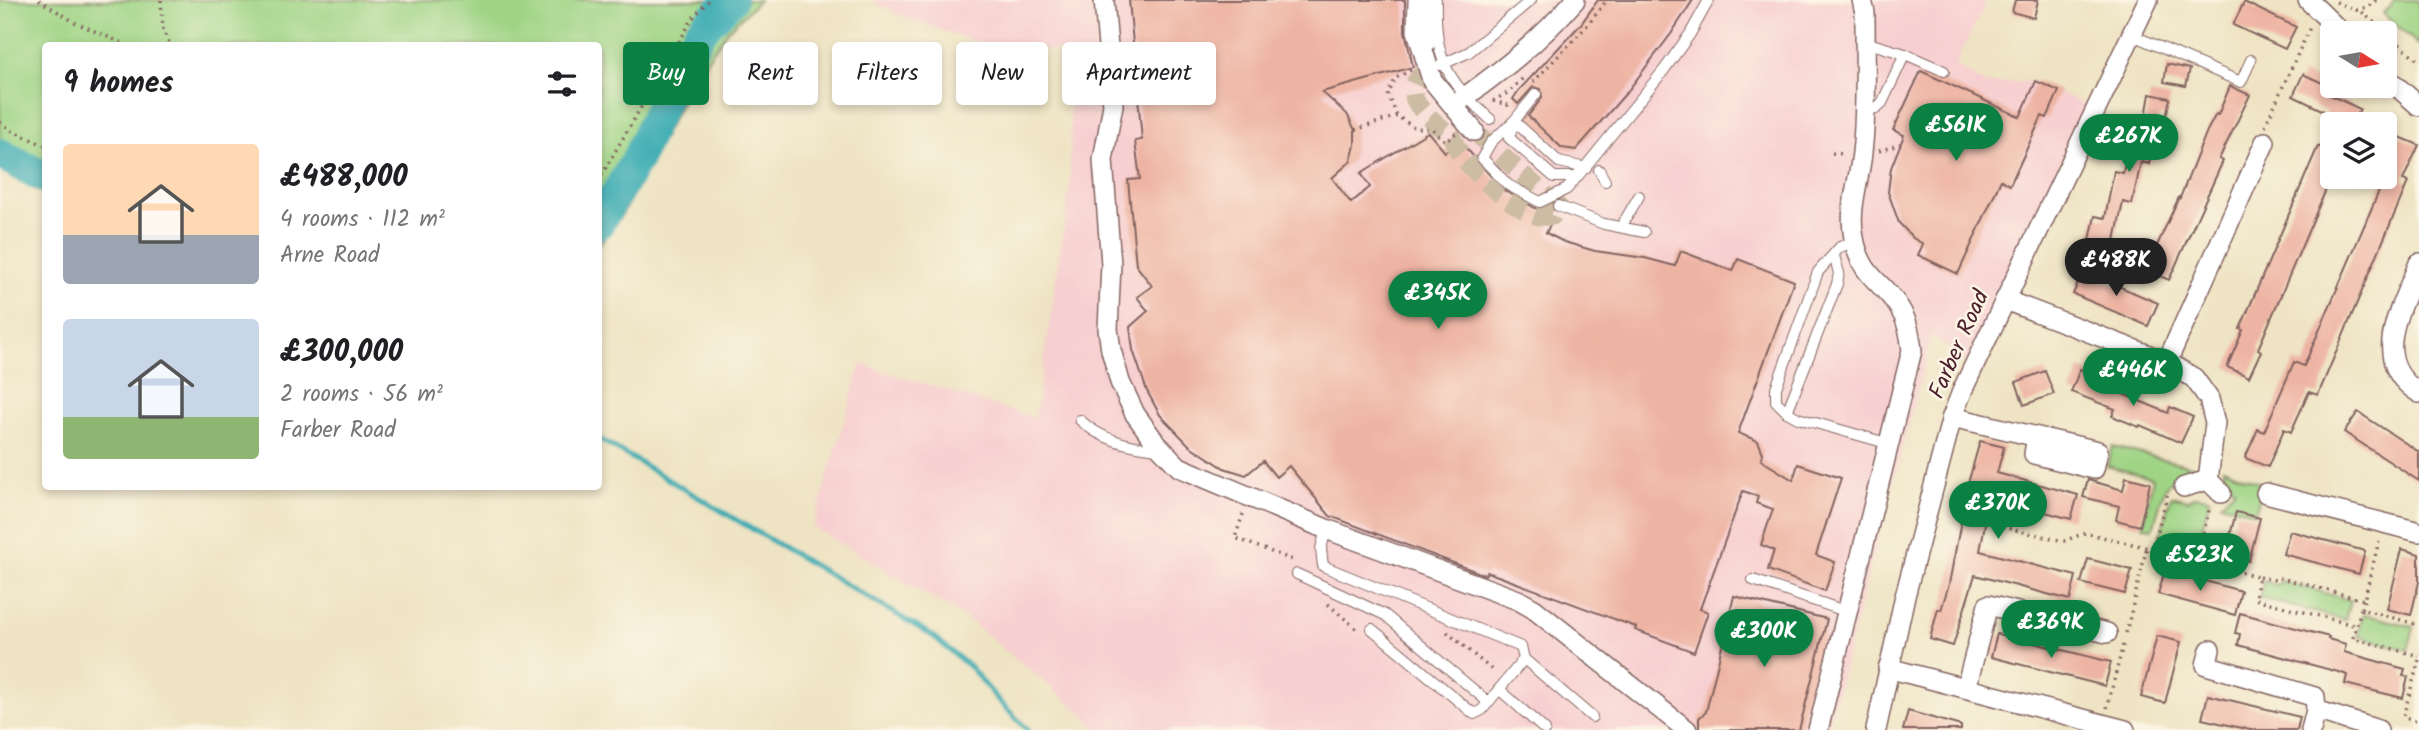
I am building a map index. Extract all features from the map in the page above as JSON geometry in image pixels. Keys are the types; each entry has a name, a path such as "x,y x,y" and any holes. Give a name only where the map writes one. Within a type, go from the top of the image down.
{"street":[{"path":"1104,0 1113,105 1103,160 1111,264 1108,329 1120,382 1135,415 1161,449 1180,467 1326,529 1518,600 1534,609 1687,730"},
{"path":"1418,0 1418,31 1430,65 1432,80 1460,101 1482,125"},
{"path":"1460,101 1500,73 1533,45 1575,0"},
{"path":"1818,730 1912,350 1910,329 1900,307 1867,273 1854,242 1851,219 1862,155 1865,110 1862,0"},
{"name":"Farber Road","path":"1876,730 1888,668 1952,417 2148,0"},
{"path":"2313,4 2330,21"},
{"path":"2398,87 2419,106"},
{"path":"2167,362 2264,142"},
{"path":"2419,263 2391,336 2391,354 2396,371 2408,386 2419,393"},
{"path":"2005,300 2167,362 2194,378 2209,399 2215,423 2215,487 2184,487"},
{"path":"1952,417 2037,437"},
{"path":"2266,493 2419,532"},
{"path":"1966,688 1988,606 2106,633"},
{"path":"2210,650 2206,665 2315,697 2316,710 2311,730"},
{"path":"1888,668 2125,730"},
{"path":"2316,710 2378,730"}],"lane":[{"path":"1428,0 1430,65"},
{"path":"1430,65 1439,53 1436,0"},
{"path":"1430,65 1469,52 1531,0"},
{"path":"1536,94 1514,121 1491,142 1482,158 1508,186 1540,202 1567,188 1586,168 1664,70 1690,34 1709,0"},
{"path":"2132,35 2241,82 2251,60"},
{"path":"1865,42 1905,54 1944,71"},
{"path":"1865,110 1876,108 1882,103 1905,54"},
{"path":"1514,121 1559,162 1586,168"},
{"path":"1514,121 1509,138 1554,177 1577,177"},
{"path":"1598,170 1605,181"},
{"path":"1621,228 1639,196"},
{"path":"1558,206 1604,224 1644,232"},
{"path":"1854,242 1840,247 1818,272 1776,388 1776,401 1798,418 1890,444"},
{"path":"1787,412 1837,284 1839,273 1833,256"},
{"path":"1080,421 1094,434 1132,446 1161,449"},
{"path":"1326,529 1321,549 1323,566 1521,647 1524,659 1592,717"},
{"path":"1297,574 1385,615 1485,706"},
{"path":"1753,580 1848,612"},
{"path":"1372,629 1474,714 1485,706 1524,659"},
{"path":"1499,689 1545,730"}],"path":[{"path":"39,0 76,23 120,42"},
{"path":"161,0 163,31 169,42"},
{"path":"602,174 692,18 709,0"},
{"path":"1531,83 1585,28 1606,0"},
{"path":"2356,10 2368,7 2376,0"},
{"path":"2264,142 2262,132 2313,4 2340,2 2356,10 2419,61"},
{"path":"1355,130 1397,116 1388,94 1396,78 1413,69 1430,65"},
{"path":"1493,101 1508,105"},
{"path":"0,122 42,144"},
{"path":"2153,549 2168,491 2184,487"},
{"path":"2197,560 2215,487"},
{"path":"2002,527 2064,541 2085,533 2259,577 2275,580 2281,578 2364,600"},
{"path":"2379,541 2353,638 2419,658 2403,717 2419,721"},
{"path":"1251,553 1253,545"},
{"path":"2259,577 2255,599 2357,626"},
{"path":"2361,609 2419,625"}],"shaded area":[{"path":"871,0 1987,0 1956,67 1986,84 2036,81 2087,106 1966,362 1932,335 1827,730 1098,730 1077,709 965,617 813,527 861,364 1035,418 1070,186 1070,105 1216,105 1216,42 1062,42 1062,51 1048,50 1048,42 976,42 904,17"}],"green space":[{"path":"0,0 759,0 728,30 709,57 709,42 623,42 623,105 680,105 623,213 602,241 602,42 42,42 42,189 0,169"},
{"path":"2395,0 2419,2 2419,45 2398,27 2398,21 2391,21 2383,14"},
{"path":"2113,447 2195,467 2170,482 2164,489 2153,529 2143,526 2153,478 2107,466"},
{"path":"2223,468 2263,484 2255,513 2221,503 2235,489 2225,476"},
{"path":"2171,496 2188,500 2195,496 2210,498 2194,557 2157,547"},
{"path":"2264,581 2277,585 2281,581 2350,600 2345,620 2259,598"},
{"path":"2363,614 2414,627 2408,650 2358,636"}],"building":[{"path":"1129,0 1405,0 1405,31 1413,67 1322,92 1347,114 1355,130 1351,161 1332,178 1351,203 1370,187 1361,173 1428,132 1445,152 1459,140 1503,190 1553,218 1546,233 1564,242 1595,251 1645,258 1675,266 1681,251 1733,271 1738,259 1794,281 1738,433 1758,441 1763,453 1761,460 1793,480 1798,464 1841,478 1816,555 1835,562 1825,591 1768,570 1774,550 1761,545 1773,509 1756,503 1758,496 1743,491 1700,609 1708,612 1694,652 1635,630 1636,627 1487,572 1485,575 1330,516 1289,466 1276,477 1263,461 1246,475 1224,468 1190,446 1160,415 1147,391 1133,350 1130,327 1148,311 1137,297 1152,286 1136,265 1128,180 1140,179 1135,141 1142,140 1139,105 1216,105 1216,42 1133,42"},
{"path":"1598,0 1693,0 1627,92 1576,150 1562,148 1528,116 1542,98 1541,89 1533,87 1518,104 1513,99 1581,24"},
{"path":"2015,0 2038,0 2034,18 2012,12"},
{"path":"2244,2 2296,27 2285,49 2233,25"},
{"path":"2167,64 2190,69 2186,86 2164,82"},
{"path":"1921,71 2020,117 2036,81 2059,91 2047,118 2042,116 2010,185 2001,180 1958,274 1918,255 1923,244 1899,223 1888,192 1891,168 1904,135 1893,130"},
{"path":"2303,74 2320,82 2320,98 2337,98 2360,109 2358,112 2326,112 2293,96"},
{"path":"2230,86 2250,95 2219,159 2223,161 2169,280 2146,270 2180,198 2207,131 2216,114 2218,115"},
{"path":"2150,94 2170,98 2166,117 2160,115 2149,164 2141,162 2132,204 2123,202 2113,250 2089,245 2095,216 2105,218 2114,171 2123,173 2132,126 2144,128"},
{"path":"2397,136 2419,145 2403,180 2408,182 2318,395 2309,392 2291,432 2284,429 2268,467 2245,458 2258,429 2264,432 2294,362 2304,366 2380,189 2397,189"},
{"path":"2318,146 2320,189 2326,189 2258,349 2261,351 2249,377 2227,367 2243,330 2240,329"},
{"path":"2083,271 2158,303 2148,326 2073,294"},
{"path":"2080,369 2109,381 2106,387 2168,413 2170,407 2193,417 2181,443 2112,416 2115,409 2071,392"},
{"path":"2045,371 2054,394 2024,405 2016,382"},
{"path":"2358,412 2419,452 2419,481 2344,432"},
{"path":"1980,441 2004,447 1997,473 2078,495 2071,519 1990,497 1980,551 2076,576 2070,600 1975,575 1953,646 1930,639 1938,609 1941,610 1949,584 1969,480"},
{"path":"2126,477 2150,483 2140,526 2116,520 2119,506 2083,497 2088,480 2123,490"},
{"path":"2236,512 2260,518 2249,561 2225,555"},
{"path":"2290,531 2365,551 2359,574 2283,554"},
{"path":"2402,549 2419,554 2419,582 2411,615 2387,609"},
{"path":"2088,559 2132,570 2125,594 2081,583"},
{"path":"2165,570 2241,591 2235,615 2158,594"},
{"path":"1734,596 1827,619 1799,730 1702,730 1699,727 1699,718 1706,712"},
{"path":"2240,613 2329,637 2328,639 2346,644 2344,652 2405,669 2403,676 2408,677 2403,698 2345,684 2347,675 2342,673 2238,645 2240,634 2235,633"},
{"path":"1997,634 2111,662 2105,686 1991,657"},
{"path":"2157,636 2181,642 2165,703 2141,697"},
{"path":"2208,695 2300,717 2297,730 2250,730 2202,719"},
{"path":"1908,711 1961,726 1961,730 1903,730"}],"waterway":[{"path":"602,217 637,159 671,83 700,32 731,0"},
{"path":"0,154 42,176"},
{"path":"602,440 933,636 971,668 1028,730"}],"tunnel":[{"path":"1427,70 1417,80 1413,89 1418,106 1452,137 1464,159 1500,193 1536,215 1552,216 1558,206 1474,131"}]}
